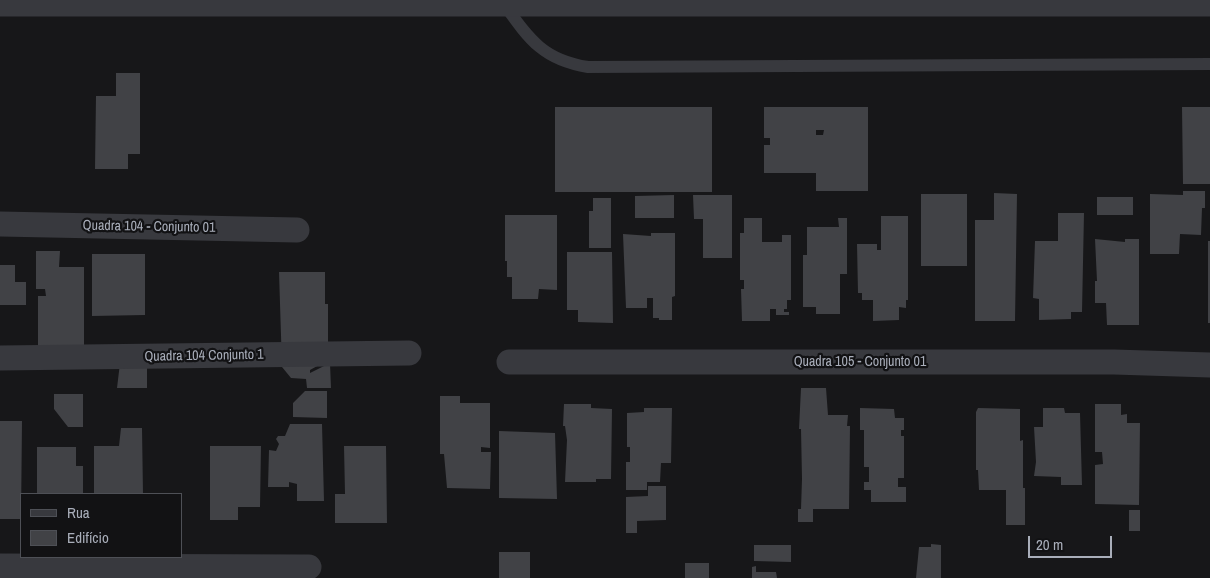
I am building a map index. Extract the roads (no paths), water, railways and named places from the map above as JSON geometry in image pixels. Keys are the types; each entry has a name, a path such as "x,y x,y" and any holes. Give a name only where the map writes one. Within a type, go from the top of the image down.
{"street":[{"path":"0,4 1210,4"},
{"name":"Quadra 104 - Conjunto 01","path":"0,224 297,230"},
{"name":"Quadra 104 Conjunto 1","path":"0,358 409,353"},
{"name":"Quadra 105 - Conjunto 01","path":"509,362 1114,362 1210,365"},
{"path":"0,566 309,567"}],"lane":[{"path":"504,4 528,38 547,54 567,64 588,67 1210,64"}]}
